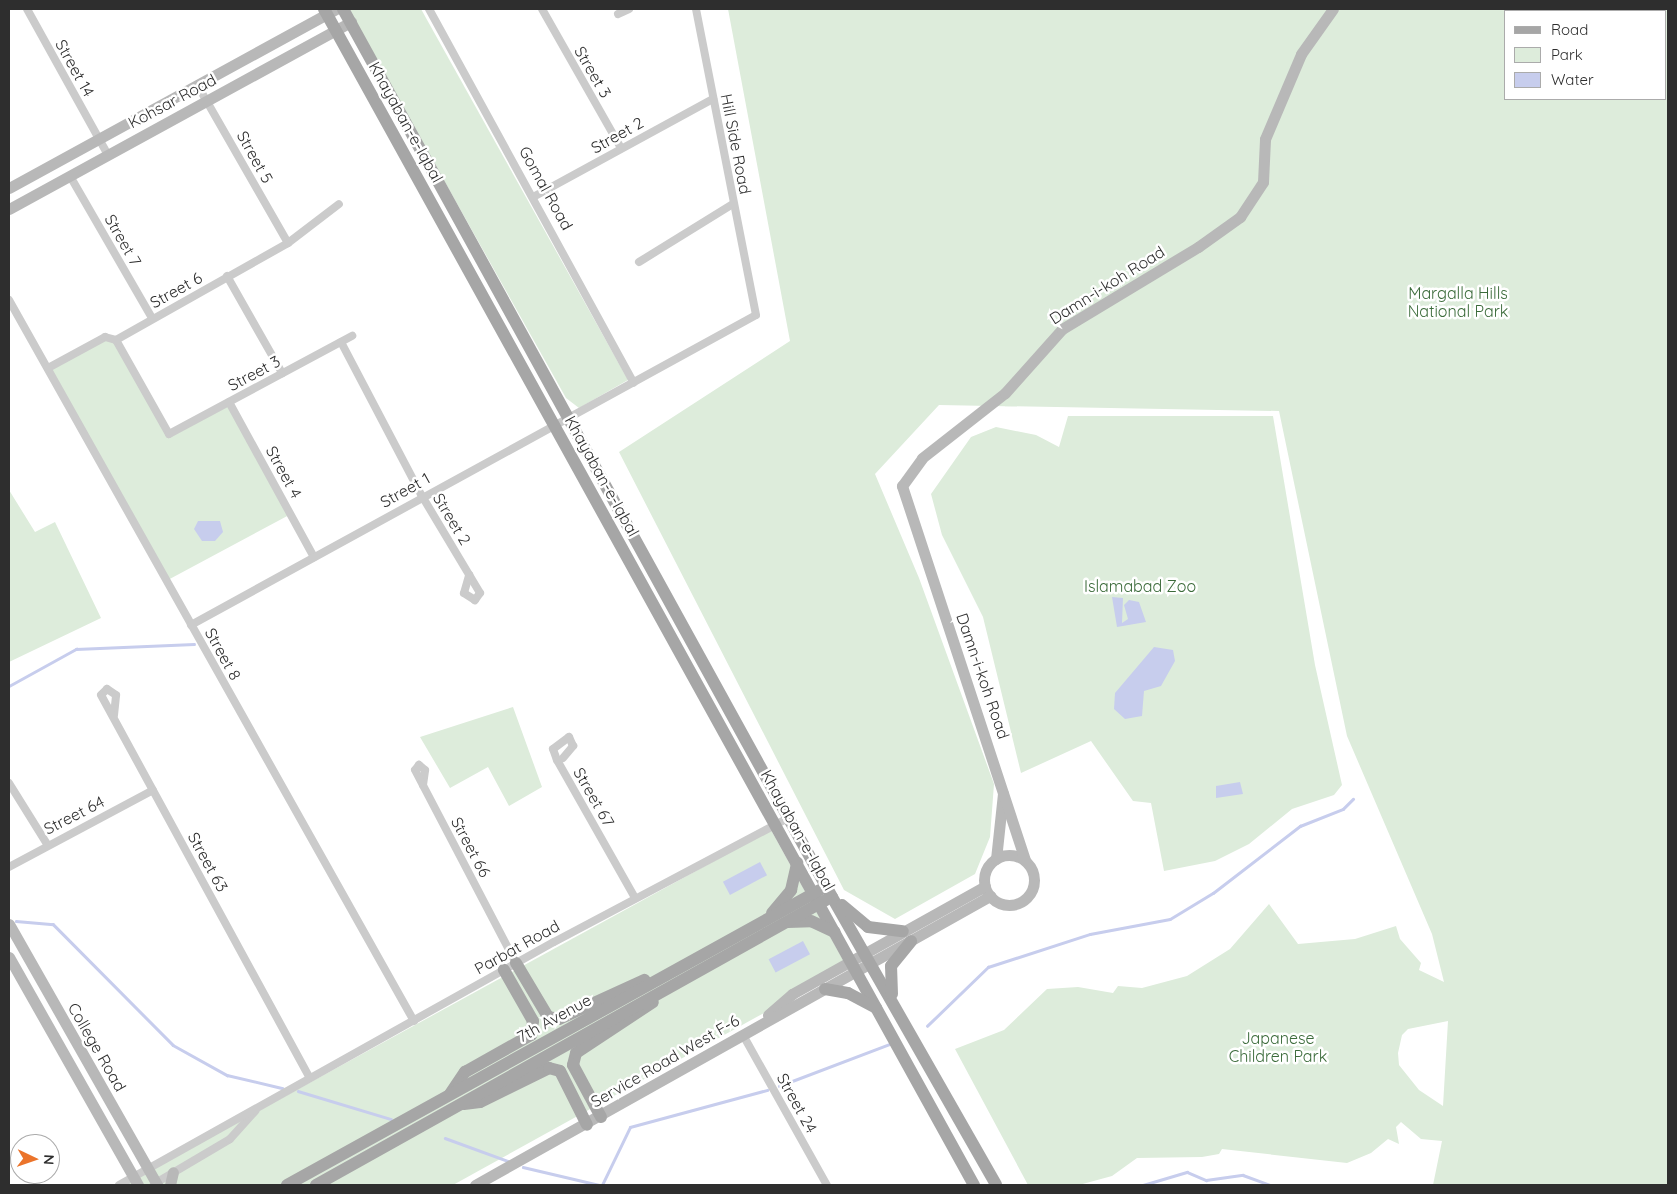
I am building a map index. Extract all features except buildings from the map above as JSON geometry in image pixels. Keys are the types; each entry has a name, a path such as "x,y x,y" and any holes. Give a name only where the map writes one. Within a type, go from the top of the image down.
{"main road":[{"name":"Khayaban-e-Iqbal","path":"343,9 790,817 829,892 922,1051 996,1185"},
{"name":"Khayaban-e-Iqbal","path":"329,11 336,29 554,426 891,1030 974,1185"},
{"path":"767,919 791,890 797,863"},
{"path":"829,892 868,927 907,936 891,966 894,1002"},
{"name":"7th Avenue","path":"292,1182 672,986 784,922 829,892"},
{"name":"7th Avenue","path":"316,1185 452,1101 664,975 767,919 817,899"},
{"path":"784,922 811,922 835,932"},
{"path":"516,963 548,1017 559,1020 624,986 664,975"},
{"path":"504,970 533,1021 531,1035 465,1072 452,1101 480,1102 549,1068 560,1071 588,1125"},
{"path":"601,1117 573,1065 576,1053 636,1018 672,986"},
{"path":"825,989 866,1000 881,1013"}],"street":[{"name":"Street 14","path":"27,9 108,154"},
{"name":"Gomal Road","path":"429,9 535,196 634,383"},
{"name":"Street 3","path":"542,9 621,148"},
{"path":"618,14 629,9"},
{"name":"Hill Side Road","path":"634,383 756,316 748,284 696,9"},
{"name":"Damn-i-koh Road","path":"1025,860 1003,788 902,495 905,478 922,458 1005,393 1062,329 1198,248 1240,216 1263,182 1265,139 1301,54 1333,9"},
{"name":"Kohsar Road","path":"9,188 198,86 329,11"},
{"name":"Kohsar Road","path":"9,209 350,22"},
{"name":"Street 5","path":"198,86 288,243"},
{"name":"Street 2","path":"535,196 713,100"},
{"name":"Street 7","path":"70,176 152,318"},
{"name":"Street 6","path":"116,340 288,243 339,204"},
{"path":"639,262 733,204"},
{"path":"227,276 282,374"},
{"name":"Street 8","path":"9,300 414,1021"},
{"name":"Street 3","path":"116,340 169,434 352,336"},
{"path":"48,368 105,337 116,340"},
{"name":"Street 2","path":"341,342 422,496 480,593 475,600 464,593 469,575"},
{"name":"Street 1","path":"190,625 422,496 634,383"},
{"name":"Street 4","path":"230,402 314,557"},
{"name":"Street 63","path":"114,715 116,695 107,688 101,695 310,1078"},
{"name":"Street 67","path":"563,758 573,746 569,737 553,749 557,760 635,898"},
{"name":"Street 66","path":"424,785 425,770 419,766 415,770 516,963"},
{"path":"9,783 47,844"},
{"path":"988,891 986,870 996,858 1003,788"},
{"name":"Street 64","path":"9,867 47,844 153,790"},
{"name":"Parbat Road","path":"119,1185 135,1181 148,1168 516,963 774,823 790,817"},
{"path":"988,891 1014,905 1028,896 1034,878 1025,860 1011,855 996,858"},
{"path":"870,965 907,936 988,891"},
{"name":"College Road","path":"9,924 148,1168 155,1184"},
{"path":"743,1035 792,994 863,952 907,936"},
{"name":"College Road","path":"9,957 135,1181"},
{"name":"Service Road West F-6","path":"475,1185 588,1125 743,1035 870,965"},
{"name":"Street 24","path":"743,1035 827,1185"},
{"name":"Parbat Road","path":"155,1184 230,1139 260,1106"},
{"path":"170,1185 173,1172"}],"green space":[{"path":"348,9 421,9 628,380 579,408 566,398"},
{"name":"Margalla Hills National Park","path":"728,9 1668,9 1668,1185 1433,1185 1442,1141 1421,1139 1401,1122 1396,1127 1399,1144 1388,1139 1371,1153 1347,1163 1222,1149 1219,1154 1202,1157 1137,1158 1112,1176 1079,1185 1028,1185 955,1049 1004,1030 1047,989 1078,987 1113,993 1118,986 1142,988 1187,976 1230,949 1269,904 1298,944 1355,939 1396,926 1400,939 1421,963 1419,970 1444,982 1432,934 1347,736 1279,411 939,405 875,474 919,578 994,784 990,837 975,874 895,919 844,890 619,452 790,341","holes":["1448,1021 1443,1106 1419,1090 1399,1065 1398,1053 1402,1035 1408,1029"]},
{"path":"105,337 116,340 169,434 229,402 291,514 166,581 48,368"},
{"name":"Islamabad Zoo","path":"1068,416 1273,416 1315,665 1342,785 1334,795 1292,809 1249,844 1215,861 1164,871 1151,803 1133,801 1091,741 1021,773 983,617 942,535 931,494 971,437 996,427 1036,435 1059,447"},
{"path":"9,490 35,532 55,522 101,618 9,662"},
{"path":"513,707 542,787 509,806 488,767 450,788 420,737"},
{"path":"771,830 847,967 453,1185 123,1185"}],"water":[{"path":"198,521 220,521 223,532 215,541 202,541 194,529"},
{"path":"1112,597 1123,598 1122,623 1128,619 1124,605 1129,600 1139,602 1146,622 1117,627"},
{"path":"1154,647 1173,650 1175,661 1161,686 1144,691 1142,716 1125,719 1114,709 1115,693"},
{"path":"1240,782 1243,794 1216,798 1216,786"},
{"path":"760,862 767,875 730,895 723,882"},
{"path":"803,941 810,954 776,973 769,959"}],"waterway":[{"path":"9,686 76,649 194,644"},
{"path":"927,1026 988,967 1090,934 1170,919 1213,893 1300,826 1343,809 1353,799"},
{"path":"16,921 53,924 173,1045 227,1075 282,1088"},
{"path":"779,1086 892,1043"},
{"path":"602,1185 630,1127 767,1090"},
{"path":"298,1091 391,1119"},
{"path":"445,1138 508,1161"},
{"path":"523,1167 599,1185"},
{"path":"1143,1185 1187,1172 1206,1180 1243,1175 1271,1185"}],"park label":[{"name":"Japanese Children Park","path":"1278,1047"}]}
